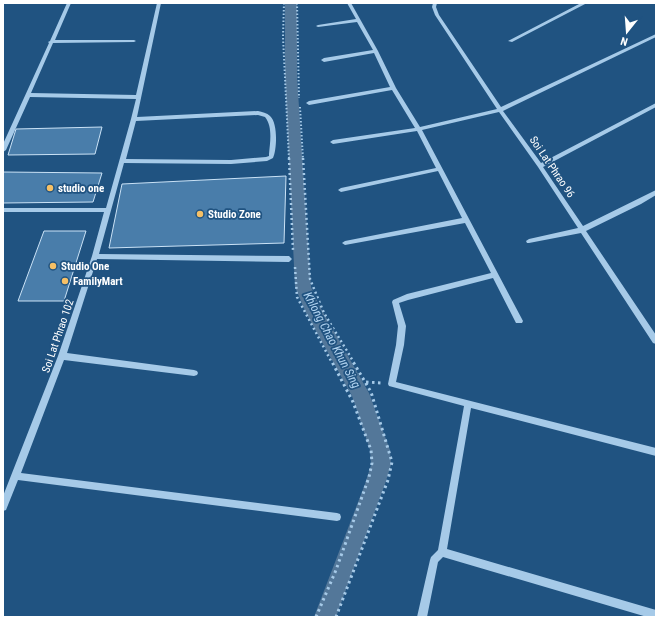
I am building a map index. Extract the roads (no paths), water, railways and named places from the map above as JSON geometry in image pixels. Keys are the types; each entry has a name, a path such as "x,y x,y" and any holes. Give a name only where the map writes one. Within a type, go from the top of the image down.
{"street":[{"path":"3,150 50,42 69,3"},
{"name":"Soi Lat Phrao 102","path":"3,507 62,356 95,256 134,119 159,3"},
{"path":"350,3 376,51 393,88 419,129 519,321"},
{"name":"Soi Lat Phrao 96","path":"435,3 434,6 437,15 500,110 540,166 656,341"},
{"path":"510,41 585,3"},
{"path":"318,26 359,20"},
{"path":"333,142 419,129 500,110 656,35"},
{"path":"50,42 134,41"},
{"path":"324,60 376,51"},
{"path":"309,103 393,88"},
{"path":"27,96 138,97"},
{"path":"540,166 656,105"},
{"path":"122,161 230,162 267,158 272,154 272,128 268,117 258,113 134,119"},
{"path":"341,190 439,169"},
{"path":"529,241 582,230 656,192"},
{"path":"3,210 108,210"},
{"path":"345,243 466,220"},
{"path":"95,256 292,258"},
{"path":"495,275 407,297 395,302 402,326 400,345 392,384 656,452"},
{"path":"62,356 194,373"},
{"path":"422,617 434,560 442,552 468,404"},
{"path":"15,476 336,518"},
{"path":"442,552 656,615"}],"waterway":[{"name":"Khlong Chao Khun Sing","path":"291,3 291,77 303,287 312,308 360,393 380,450 381,465 325,617"}],"place":[{"name":"studio one","path":"50,188"},
{"name":"Studio Zone","path":"200,214"},
{"name":"Studio One","path":"53,266"},
{"name":"FamilyMart","path":"65,281"}]}
